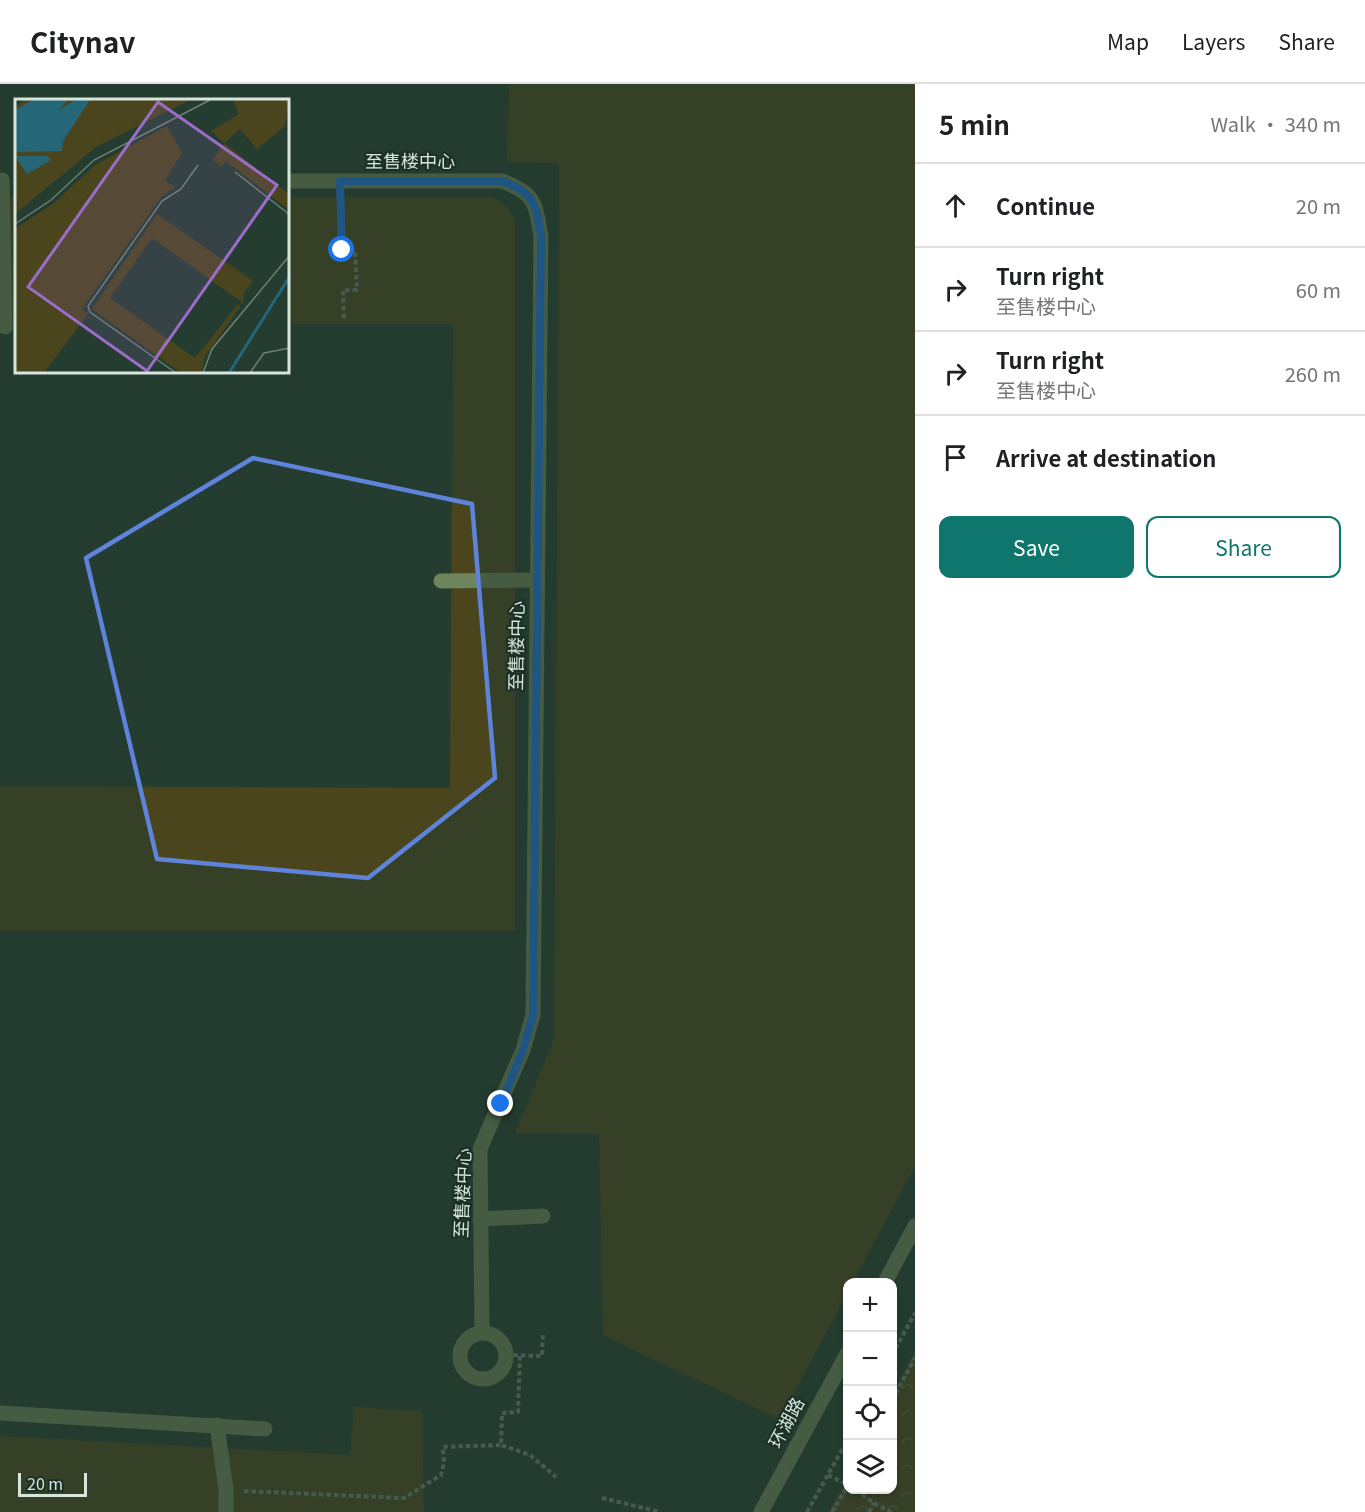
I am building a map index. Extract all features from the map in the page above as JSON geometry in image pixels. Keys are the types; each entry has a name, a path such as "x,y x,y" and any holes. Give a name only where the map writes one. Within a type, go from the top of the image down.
{"street":[{"path":"5,327 6,180"},
{"name":"至售楼中心","path":"290,181 502,181 522,189 535,206 541,236 533,1015 523,1050 480,1149 482,1333"},
{"path":"441,581 537,580"},
{"path":"480,1219 543,1216"},
{"path":"887,1278 915,1226"},
{"path":"482,1333 498,1339 513,1356 504,1364 500,1372 483,1379 475,1378 467,1373 460,1358 461,1348 465,1341 482,1333"},
{"name":"环湖路","path":"761,1512 843,1361"},
{"path":"0,1413 265,1429"},
{"path":"217,1425 226,1490 226,1512"}],"path":[{"path":"340,181 342,250 355,250 357,290 343,290 344,320"},
{"path":"897,1346 915,1313"},
{"path":"501,1445 502,1413 518,1412 513,1356 542,1356 543,1334"},
{"path":"897,1391 915,1358"},
{"path":"807,1512 847,1440"},
{"path":"226,1490 404,1498 441,1475 444,1463 443,1447 501,1445 530,1455 556,1477"},
{"path":"828,1475 843,1483"},
{"path":"832,1512 843,1492"},
{"path":"861,1494 891,1512"},
{"path":"602,1498 660,1512"},
{"path":"869,1512 873,1503"}],"highlighted area":[{"path":"253,458 472,504 495,778 368,878 157,859 86,558"}],"green space":[{"path":"509,84 915,84 915,1166 855,1278 843,1278 843,1301 780,1420 603,1335 599,1134 515,1133 554,1039 559,163 507,162"},
{"path":"0,197 15,197 15,324 0,324"},
{"path":"290,197 491,197 510,210 515,224 515,931 0,931 0,786 450,788 453,324 290,324"},
{"path":"915,1352 915,1512 829,1512 843,1486 843,1494 897,1494 897,1386"},
{"path":"354,1407 422,1411 424,1512 0,1512 0,1436 350,1455"}],"route":[{"path":"342,250 340,181 502,181 522,189 535,206 541,236 533,1015 523,1050 501,1104"}]}
